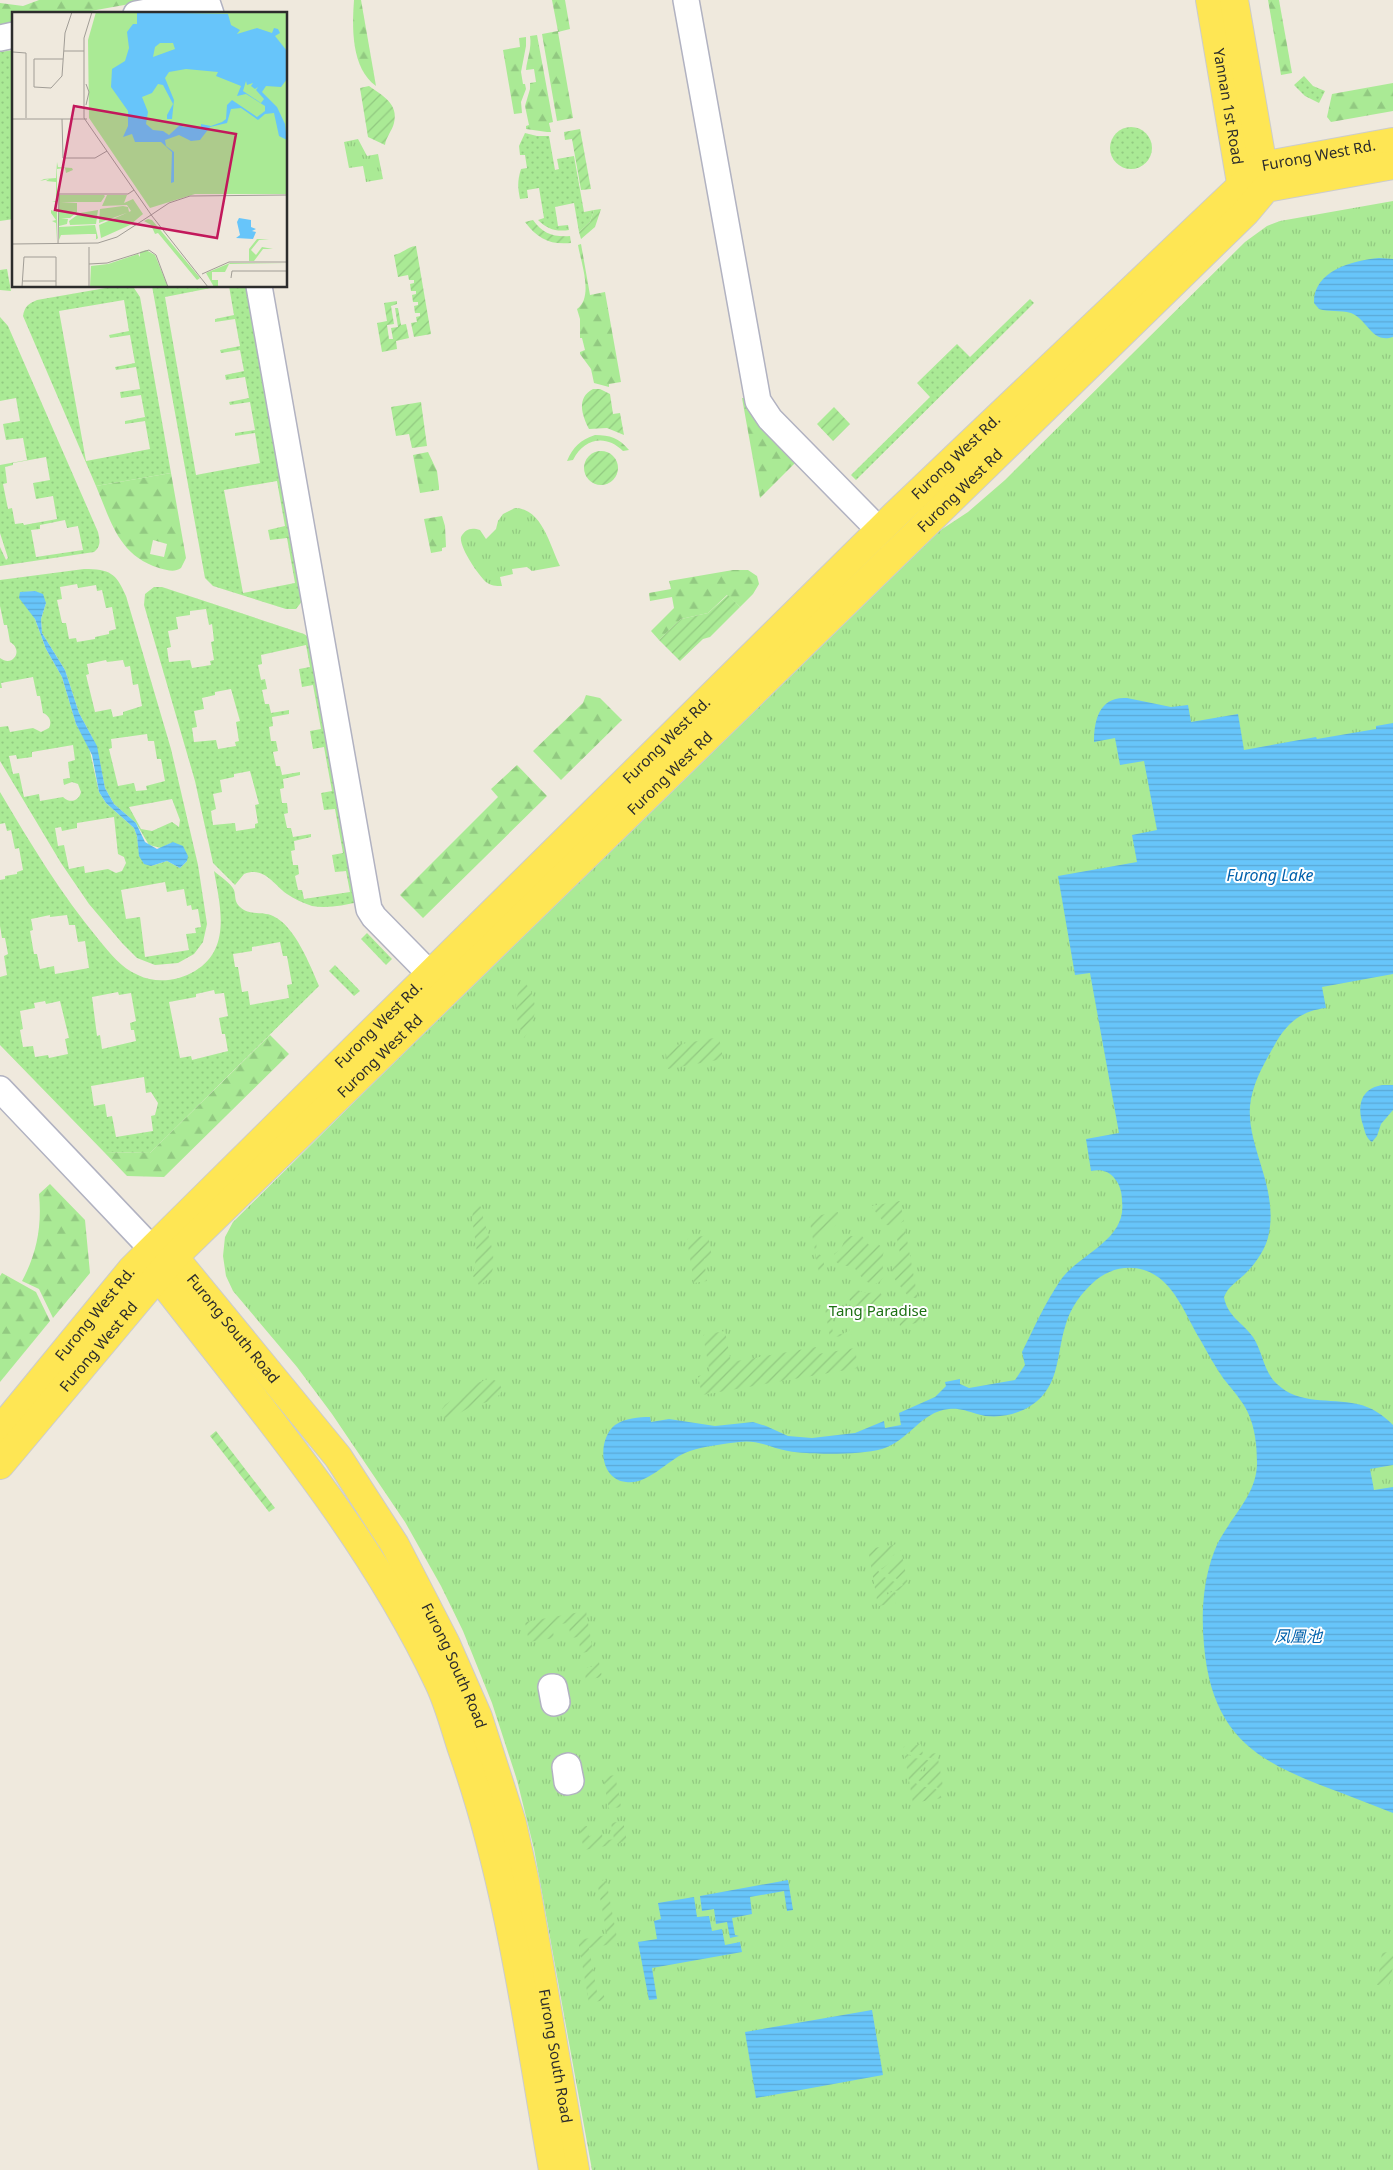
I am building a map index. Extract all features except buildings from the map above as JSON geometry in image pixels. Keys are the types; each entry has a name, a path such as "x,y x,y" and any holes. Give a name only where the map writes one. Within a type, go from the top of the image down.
{"main road":[{"name":"Yannan 1st Road","path":"1210,0 1254,188"},
{"name":"Yannan 1st Road","path":"1234,0 1254,188"},
{"name":"Furong West Rd.","path":"0,1430 132,1269 161,1261 430,974 879,530 1254,188 1393,142"},
{"path":"1254,188 1393,165"},
{"name":"Furong West Rd","path":"0,1465 161,1261 1254,188"},
{"name":"Furong South Road","path":"161,1261 349,1526 402,1610 440,1686 474,1783 499,1876 553,2170"},
{"name":"Furong South Road","path":"161,1261 338,1458 395,1545 446,1644 478,1717 512,1823 525,1882 575,2170"}],"street":[{"path":"686,0 758,401 770,419 879,530"},
{"path":"147,12 201,2 208,5 210,12"},
{"path":"259,288 369,910 430,974"},
{"name":"Furong South Road","path":"0,1089 161,1261"}],"green space":[{"path":"39,0 152,0 85,12 12,12 12,24 0,27 0,3 23,6"},
{"path":"354,0 361,0 376,86 362,69 355,47 353,35"},
{"path":"552,0 565,0 570,29 558,32 573,118 557,121 542,34 558,31"},
{"path":"1268,0 1279,0 1292,73 1281,75"},
{"path":"537,35 553,122 549,123 551,132 526,129 526,126 529,125 525,106 530,83 536,82 534,69 526,70 530,49 530,36"},
{"path":"526,37 521,72 526,89 521,102 522,113 514,114 503,50 520,47 519,38"},
{"path":"12,50 12,219 0,221 0,52"},
{"path":"1304,76 1313,86 1325,91 1319,103 1305,96 1294,85"},
{"path":"1393,83 1393,111 1331,122 1327,117 1332,94"},
{"path":"369,86 388,101 394,110 394,123 385,145 368,137 360,88"},
{"path":"1135,127 1143,130 1149,136 1152,148 1149,160 1143,166 1127,169 1119,166 1113,160 1110,144 1113,136 1119,130"},
{"path":"580,129 591,189 581,190 572,139 565,140 564,132"},
{"path":"525,133 549,136 555,170 559,169 557,159 574,156 584,212 594,210 590,222 579,232 574,203 555,207 558,226 568,225 569,230 560,231 548,228 538,220 544,218 539,188 527,190 528,198 520,199 518,185 521,169 527,168 525,155 520,155 519,146"},
{"path":"358,139 367,156 378,154 383,179 366,182 363,166 349,168 344,142"},
{"name":"Tang Paradise","path":"1393,201 1393,2170 592,2170 534,1849 517,1780 492,1703 463,1631 441,1586 405,1522 332,1414 297,1367 233,1291 226,1276 223,1256 225,1237 233,1222 907,555 924,541 968,512 1005,480 1245,242 1267,226 1280,221"},
{"path":"601,209 595,227 581,239 579,232 590,222 594,210"},
{"path":"533,220 541,229 549,234 570,236 571,243 551,242 540,237 525,222"},
{"path":"581,244 590,295 605,292 621,382 609,384 609,387 594,383 591,369 580,354 580,352 585,350 582,338 580,338 580,319 577,309 582,304 586,288 578,245"},
{"path":"416,246 431,334 414,337 411,323 417,322 416,317 420,316 420,313 415,313 414,306 418,305 418,302 413,302 412,295 416,294 416,291 411,291 410,284 414,283 414,280 409,280 408,275 398,277 394,255"},
{"path":"7,269 11,291 0,290 0,270"},
{"path":"106,288 134,288 140,297 171,473 96,486 23,316 27,306 37,300","holes":["124,300 129,331 109,335 110,338 130,335 135,363 115,367 116,370 136,367 140,389 120,392 121,398 141,395 145,417 125,421 125,424 145,421 150,449 86,461 59,311"]},
{"path":"152,288 211,288 165,297 196,475 260,463 255,433 235,436 235,433 255,430 250,402 230,405 229,402 249,398 245,377 226,380 225,375 244,371 240,350 221,353 220,350 240,346 235,319 215,322 215,319 234,315 229,288 250,288 303,600 296,609 286,609 213,586 205,578","holes":["277,481 285,526 268,530 270,540 287,538 295,583 243,593 224,490"]},
{"path":"1030,299 1034,303 856,480 851,475 930,397 917,383 957,344 970,357"},
{"path":"397,301 397,304 391,306 394,324 387,325 389,339 393,339 391,328 398,327 395,308 398,308 401,325 406,324 409,338 396,341 397,349 382,352 377,323 387,321 384,303"},
{"path":"0,317 8,326 98,532 98,548 94,552 0,566 0,547 6,560 8,558 0,533 0,465 27,460 23,438 6,440 3,424 20,421 16,398 0,401","holes":["46,457 50,480 33,483 36,499 53,496 57,519 24,525 23,523 15,524 12,508 8,509 3,484 7,483 5,467 13,465 13,463","65,520 67,528 78,526 83,550 36,557 31,530 40,529 40,525"]},
{"path":"593,389 600,389 610,394 613,414 620,413 624,435 607,428 589,429 584,418 582,402 584,397"},
{"path":"742,398 745,398 753,417 796,462 760,498"},
{"path":"421,402 427,446 412,448 409,434 396,436 391,407"},
{"path":"834,407 850,424 833,441 817,424"},
{"path":"595,435 614,438 629,450 623,451 610,442 596,441 583,447 573,460 567,461 578,445 585,439"},
{"path":"601,451 608,452 613,456 617,461 617,475 613,480 608,484 601,485 594,484 589,480 585,475 584,468 585,461 589,456 594,452"},
{"path":"428,452 437,471 439,490 420,493 413,455"},
{"path":"171,473 186,558 181,568 173,571 159,568 134,555 118,535 96,486","holes":["153,540 167,544 164,557 150,554"]},
{"path":"515,508 532,514 538,521 560,566 532,571 527,567 512,569 513,574 500,577 502,586 492,585 486,582 470,561 461,542 461,537 466,530 474,529 480,530 486,539 496,529 498,521 503,514"},
{"path":"442,516 445,526 446,547 442,548 442,551 431,553 424,519"},
{"path":"84,569 100,570 106,571 115,577 126,596 171,749 198,865 207,924 203,942 194,954 178,963 155,965 137,958 122,943 89,904 61,863 0,761 0,727 8,726 10,732 33,728 41,732 49,728 50,719 43,713 40,696 37,696 33,677 1,683 2,688 0,688 0,658 5,661 13,659 16,649 10,642 7,625 4,625 0,606 0,580","holes":["77,584 78,588 96,585 97,591 102,590 106,608 112,607 116,629 109,631 109,634 95,637 95,639 77,642 76,638 69,639 66,623 62,623 57,600 62,599 60,587","35,591 46,603 41,619 42,633 65,670 79,713 92,737 98,754 105,788 114,804 136,823 149,845 161,848 171,843 187,861 180,868 167,861 151,866 139,852 134,828 106,803 99,792 89,747 76,724 62,677 46,649 25,592","106,660 107,662 123,660 125,667 130,666 133,685 138,684 142,706 123,712 123,715 113,717 111,709 95,712 86,675 89,674 87,664","147,734 148,741 154,741 157,759 161,759 165,781 146,786 147,790 136,791 134,783 118,786 109,749 112,748 111,739","73,745 75,760 68,762 70,778 63,779 64,785 72,782 78,784 81,792 78,798 74,801 63,797 40,801 39,794 24,797 19,773 13,774 9,756 16,755 17,759 32,757 32,752","172,799 180,820 179,827 172,822 152,831 141,829 129,807","114,817 118,854 124,857 126,863 122,871 116,873 108,869 85,873 84,866 69,869 64,845 58,846 55,828 61,827 62,831 77,828 77,823","165,882 167,892 184,889 187,906 191,905 192,910 198,909 201,927 195,928 196,933 186,934 189,950 145,957 140,917 126,919 121,890"]},
{"path":"733,570 748,570 757,576 759,584 753,594 740,607 727,595 708,613 681,619 659,640 651,631 674,608 672,597 650,601 649,593 671,589 669,581"},
{"path":"154,587 162,587 304,634 310,638 359,902 330,907 312,906 290,896 268,877 257,872 244,874 235,885 213,863 195,781 144,605 145,594","holes":["206,609 209,625 212,624 214,641 211,642 214,660 210,661 211,665 192,668 190,660 169,662 167,648 171,647 168,631 178,629 176,617 190,615 190,611","306,645 310,667 299,669 302,687 313,685 321,729 310,731 313,749 324,747 332,791 321,793 324,810 335,809 343,853 332,855 335,872 346,871 350,892 304,899 302,890 298,890 295,876 299,874 298,865 293,865 291,851 295,850 294,841 311,837 311,834 293,837 291,828 287,828 284,814 288,813 287,803 282,803 280,789 284,788 283,779 300,775 300,772 282,775 280,766 276,766 273,752 278,751 276,741 271,741 269,727 273,726 272,717 289,714 289,710 271,713 269,704 265,704 262,690 267,689 265,679 261,680 258,665 262,664 261,655","231,689 240,721 236,722 239,741 235,742 236,746 218,749 216,740 194,742 192,728 197,727 194,711 204,709 202,698 215,695 215,692","250,771 259,804 255,805 258,823 255,824 255,828 236,831 235,823 213,825 211,811 216,809 213,794 222,792 220,780 234,777 234,774"]},
{"path":"728,595 740,607 710,637 703,639 680,661 659,640 681,619 708,613"},
{"path":"586,695 600,698 622,720 561,780 533,751 583,703"},
{"path":"517,765 547,796 423,918 400,895 498,797 491,789"},
{"path":"0,792 46,868 85,923 116,960 138,975 152,980 174,979 195,971 207,962 219,939 221,926 219,898 214,871 232,887 240,907 247,912 273,916 288,928 301,947 311,968 319,986 150,1153 104,1152 0,1045 0,977 7,975 4,956 8,954 5,938 2,938 0,926 0,880 5,879 5,876 17,874 17,872 23,870 19,848 15,849 11,830 7,831 5,823 0,824","holes":["50,915 50,917 67,915 69,925 75,925 78,942 85,941 89,968 55,974 54,966 40,969 37,954 34,954 30,931 33,930 31,919","280,942 283,956 287,956 292,984 287,985 289,998 250,1005 248,991 242,992 238,967 235,967 233,954 252,951 252,947","214,990 215,994 224,993 228,1016 219,1018 222,1034 225,1034 228,1051 192,1060 191,1056 180,1058 169,1002 196,997 196,994","118,992 119,995 131,993 136,1021 130,1023 131,1030 134,1030 136,1041 102,1049 100,1035 97,1036 92,997","45,1001 46,1004 60,1001 69,1038 65,1039 68,1054 49,1058 48,1055 35,1057 33,1046 23,1047 20,1030 23,1029 20,1011 35,1008 34,1003","144,1077 146,1093 151,1092 158,1103 155,1115 151,1116 153,1131 116,1137 112,1116 107,1117 105,1104 94,1106 91,1086"]},
{"path":"367,933 392,959 386,965 361,939"},
{"path":"335,965 360,991 354,996 329,971"},
{"path":"523,980 532,994 535,1009 529,1031 524,1038 518,1023 516,1009 516,1002"},
{"path":"270,1035 289,1054 164,1177 127,1176 104,1152 150,1153"},
{"path":"719,1037 723,1059 668,1069 666,1053 671,1046"},
{"path":"50,1184 85,1220 90,1273 53,1318 39,1289 22,1281 35,1250 40,1217 39,1194"},
{"path":"900,1201 904,1221 895,1226 886,1225 871,1206"},
{"path":"478,1203 482,1209 493,1256 491,1273 487,1280 479,1285 473,1276 477,1252 472,1218 474,1206"},
{"path":"838,1212 838,1220 835,1226 822,1233 817,1239 817,1248 824,1263 819,1273 809,1217"},
{"path":"905,1229 918,1299 908,1296 893,1277 892,1270 900,1253 896,1234 898,1231"},
{"path":"708,1235 712,1257 704,1259 707,1281 694,1283 687,1239"},
{"path":"851,1236 862,1236 869,1245 878,1244 884,1249 882,1261 884,1276 876,1284 868,1282 860,1276 854,1267 840,1265 835,1261 834,1254 841,1249 845,1239"},
{"path":"2,1273 36,1292 50,1321 0,1382 0,1276"},
{"path":"857,1290 867,1293 880,1292 883,1297 881,1306 869,1314 856,1307 849,1299 849,1295"},
{"path":"824,1302 830,1308 833,1332 840,1334 851,1329 852,1334 830,1338"},
{"path":"916,1307 919,1307 922,1322 900,1326 899,1322"},
{"path":"725,1331 731,1362 816,1347 818,1354 855,1348 858,1368 702,1395 698,1376 710,1374 703,1335"},
{"path":"488,1379 498,1382 501,1386 502,1391 495,1400 472,1406 453,1417 444,1418 442,1409 445,1405 474,1384"},
{"path":"216,1431 275,1508 269,1512 210,1436"},
{"path":"897,1544 894,1555 880,1563 877,1569 882,1576 897,1583 897,1585 885,1592 877,1600 868,1549"},
{"path":"901,1550 909,1589 894,1591 896,1603 878,1606 885,1596 903,1585 881,1569 898,1557"},
{"path":"586,1611 593,1651 581,1653 578,1637 571,1638 568,1623 552,1625 554,1638 529,1642 525,1622"},
{"path":"598,1657 602,1677 586,1680 584,1668 595,1666 594,1658"},
{"path":"921,1744 923,1755 937,1753 944,1792 937,1787 918,1780 934,1759 913,1753 903,1747"},
{"path":"904,1752 914,1758 928,1760 929,1762 917,1774 914,1782 920,1786 936,1789 942,1798 913,1803"},
{"path":"615,1775 621,1807 609,1809 603,1777"},
{"path":"623,1821 627,1842 584,1850 579,1827 587,1826 589,1836 602,1834 603,1841 614,1839 611,1823"},
{"path":"606,1880 618,1943 589,1948 597,1992 603,1991 605,2000 589,2003 578,1940 607,1935 597,1881"},
{"path":"1393,1951 1393,1966 1389,1985 1377,1985 1382,1953"}],"water":[{"path":"1379,258 1393,259 1393,337 1386,338 1375,334 1357,316 1351,313 1319,309 1314,303 1315,292 1327,275 1336,269 1358,261"},
{"path":"35,591 43,594 46,603 41,619 42,633 65,670 79,713 97,746 105,788 114,804 136,823 145,842 157,849 173,842 183,846 188,856 187,861 180,868 167,861 151,866 144,864 139,856 137,836 134,828 106,803 99,792 92,755 76,724 62,677 46,649 35,619 19,598 20,592"},
{"name":"Furong Lake","path":"1118,698 1127,698 1171,707 1188,705 1191,722 1238,714 1244,750 1316,737 1317,739 1376,729 1376,726 1393,723 1393,974 1322,987 1326,1008 1309,1012 1289,1025 1266,1060 1251,1098 1250,1122 1269,1199 1271,1216 1269,1233 1263,1251 1256,1261 1230,1287 1224,1297 1228,1309 1253,1337 1272,1379 1286,1391 1315,1400 1362,1405 1377,1412 1393,1425 1393,1465 1370,1469 1374,1490 1393,1487 1393,1813 1285,1770 1263,1757 1244,1743 1229,1725 1217,1703 1209,1677 1204,1645 1203,1610 1205,1586 1210,1563 1219,1540 1247,1498 1256,1476 1255,1439 1249,1415 1237,1395 1217,1369 1178,1300 1163,1282 1144,1270 1119,1269 1101,1276 1091,1285 1077,1301 1067,1320 1055,1371 1048,1388 1029,1407 1013,1414 994,1417 956,1409 939,1411 930,1415 900,1440 882,1449 872,1451 822,1454 782,1450 746,1441 708,1446 682,1454 651,1475 635,1482 617,1479 610,1474 606,1467 603,1449 609,1432 615,1425 632,1418 650,1417 651,1422 669,1419 715,1426 753,1422 788,1436 812,1438 855,1433 884,1421 885,1428 901,1425 899,1413 935,1397 946,1386 945,1382 960,1379 960,1384 969,1388 1015,1380 1025,1365 1022,1352 1060,1281 1078,1262 1110,1237 1122,1215 1122,1195 1117,1181 1113,1176 1104,1171 1091,1171 1086,1139 1119,1133 1090,973 1075,975 1058,876 1137,862 1132,835 1157,830 1144,761 1120,765 1115,738 1094,742 1095,725 1100,711 1110,701"},
{"path":"1382,1085 1393,1085 1393,1110 1381,1124 1377,1136 1372,1142 1367,1137 1361,1118 1362,1099 1369,1090"},
{"path":"788,1880 793,1910 787,1911 784,1891 750,1897 752,1914 732,1918 735,1935 739,1936 730,1938 727,1922 716,1924 714,1909 702,1911 700,1896"},
{"path":"694,1897 697,1917 709,1916 712,1931 722,1929 725,1945 740,1942 742,1952 652,1968 657,1999 649,2000 638,1942 657,1939 654,1921 661,1919 658,1903"},
{"path":"872,2010 883,2075 756,2098 745,2032"}],"water label":[{"name":"凤凰池","path":"1298,1636"}]}
